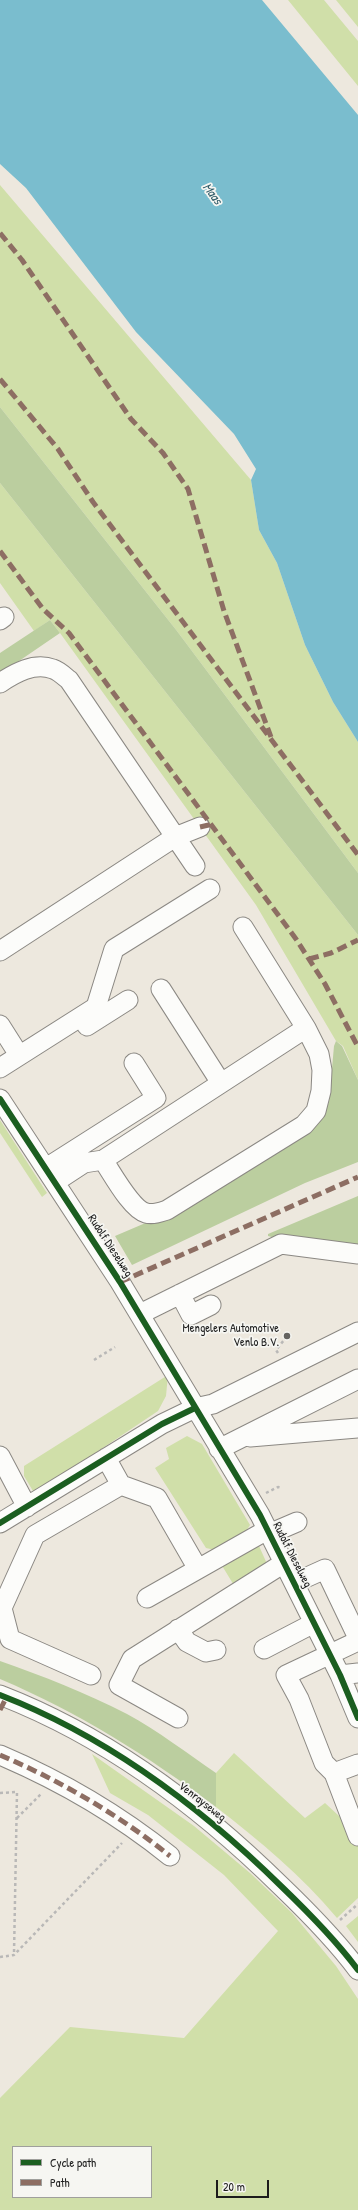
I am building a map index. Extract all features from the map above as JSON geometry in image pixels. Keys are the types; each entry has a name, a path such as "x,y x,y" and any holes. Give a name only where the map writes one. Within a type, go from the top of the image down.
{"street":[{"path":"0,683 16,673 33,668 53,669 69,680 195,866"},
{"path":"0,951 175,837 200,827"},
{"path":"0,1068 96,1007 114,949 210,889"},
{"path":"103,1160 135,1207 146,1213 159,1213 167,1210 304,1125 316,1111 321,1091 322,1070 319,1054 306,1028 243,927"},
{"path":"161,989 221,1083"},
{"path":"0,1082 128,1000"},
{"path":"0,1025 20,1055"},
{"path":"50,1175 84,1164 103,1160 306,1028"},
{"path":"50,1175 156,1098 134,1063"},
{"name":"Rudolf Dieselweg","path":"0,1099 140,1314 268,1532 330,1654 349,1674 358,1718"},
{"path":"140,1314 281,1244 358,1254"},
{"path":"180,1294 191,1315 211,1306"},
{"path":"0,1523 162,1424 195,1408 213,1404 358,1332"},
{"path":"219,1449 358,1379"},
{"path":"241,1438 358,1428"},
{"path":"0,1456 27,1507"},
{"path":"106,1458 121,1485 157,1498 198,1569"},
{"path":"92,1675 10,1639 2,1608 7,1581 35,1535 121,1485"},
{"path":"147,1598 268,1532 297,1522"},
{"path":"178,1718 119,1685 132,1659 284,1563"},
{"path":"294,1583 325,1569 358,1639 286,1675 299,1699 324,1763 334,1773 358,1836"},
{"path":"264,1649 314,1623"},
{"path":"178,1629 187,1642 206,1652 216,1650"},
{"name":"Venrayseweg","path":"2,1701 30,1707 99,1744 174,1794 242,1848 328,1932 358,1970"},
{"path":"0,1755 45,1774 136,1828 170,1856"},
{"path":"334,1773 358,1764"}],"path":[{"path":"94,1360 116,1347"},
{"path":"17,1818 41,1794 45,1774"},
{"path":"0,1793 17,1792 14,1955"},
{"path":"0,1956 14,1955 136,1828"},
{"path":"328,1932 358,1904"}],"green space":[{"path":"288,0 324,0 358,41 358,86"},
{"path":"336,0 358,0 358,27"},
{"path":"0,185 251,480 259,530 277,563 305,645 333,702 358,742 358,873 177,631 0,407"},
{"path":"0,407 177,631 358,873 358,935 0,483"},
{"path":"0,483 358,935 358,1080 343,1046 336,1041 256,905 50,620 34,631 0,583"},
{"path":"50,620 60,633 0,674 0,653"},
{"path":"336,1041 342,1046 358,1080 358,1162 305,1183 132,1265 115,1236 183,1207 320,1120 329,1102 334,1046"},
{"path":"0,1120 47,1193 42,1197 0,1133"},
{"path":"358,1196 358,1246 279,1239 268,1236 268,1234"},
{"path":"168,1375 166,1396 158,1411 73,1468 33,1491 24,1476 24,1466"},
{"path":"187,1436 202,1444 250,1525 245,1533 215,1550 206,1548 155,1468 169,1459 166,1448"},
{"path":"252,1546 259,1546 268,1566 235,1587 221,1564"},
{"path":"0,1661 64,1685 112,1706 172,1742 216,1773 216,1807 165,1770 112,1736 57,1706 0,1679"},
{"path":"234,1753 305,1818 325,1803 351,1827 358,1825 358,1898 337,1918 309,1887 280,1859 216,1807 216,1773"},
{"path":"92,1754 194,1826 250,1873 292,1913 336,1966 358,1999 358,2210 0,2210 0,2098 70,2027 184,2038 278,1931 224,1875 148,1815 110,1793"},
{"path":"358,1916 358,1942 346,1926"}],"water":[{"name":"Maas","path":"0,0 262,0 358,115 358,742 333,702 305,645 277,563 259,530 251,480 256,469 234,434 136,332 26,188 0,164"}],"marked path":[{"path":"0,233 22,260 131,419 163,453 188,489 224,611 271,737"},
{"path":"0,379 58,449 93,502 358,855"},
{"path":"0,551 43,609 69,633 296,939 325,984 358,1047"},
{"path":"200,827 213,824"},
{"path":"309,959 331,953 358,940"},
{"path":"120,1282 358,1177"},
{"path":"0,1710 6,1698"},
{"path":"0,1755 45,1776 89,1800 151,1841 170,1856"}],"cycle path":[{"path":"0,1099 120,1282 260,1515 340,1675 358,1718"},
{"path":"0,1523 162,1424 195,1408"},
{"path":"0,1695 78,1731 115,1753 186,1802 219,1829 292,1897 331,1937 358,1970"}],"place":[{"name":"Mengelers Automotive Venlo B.V.","path":"287,1336"}]}
